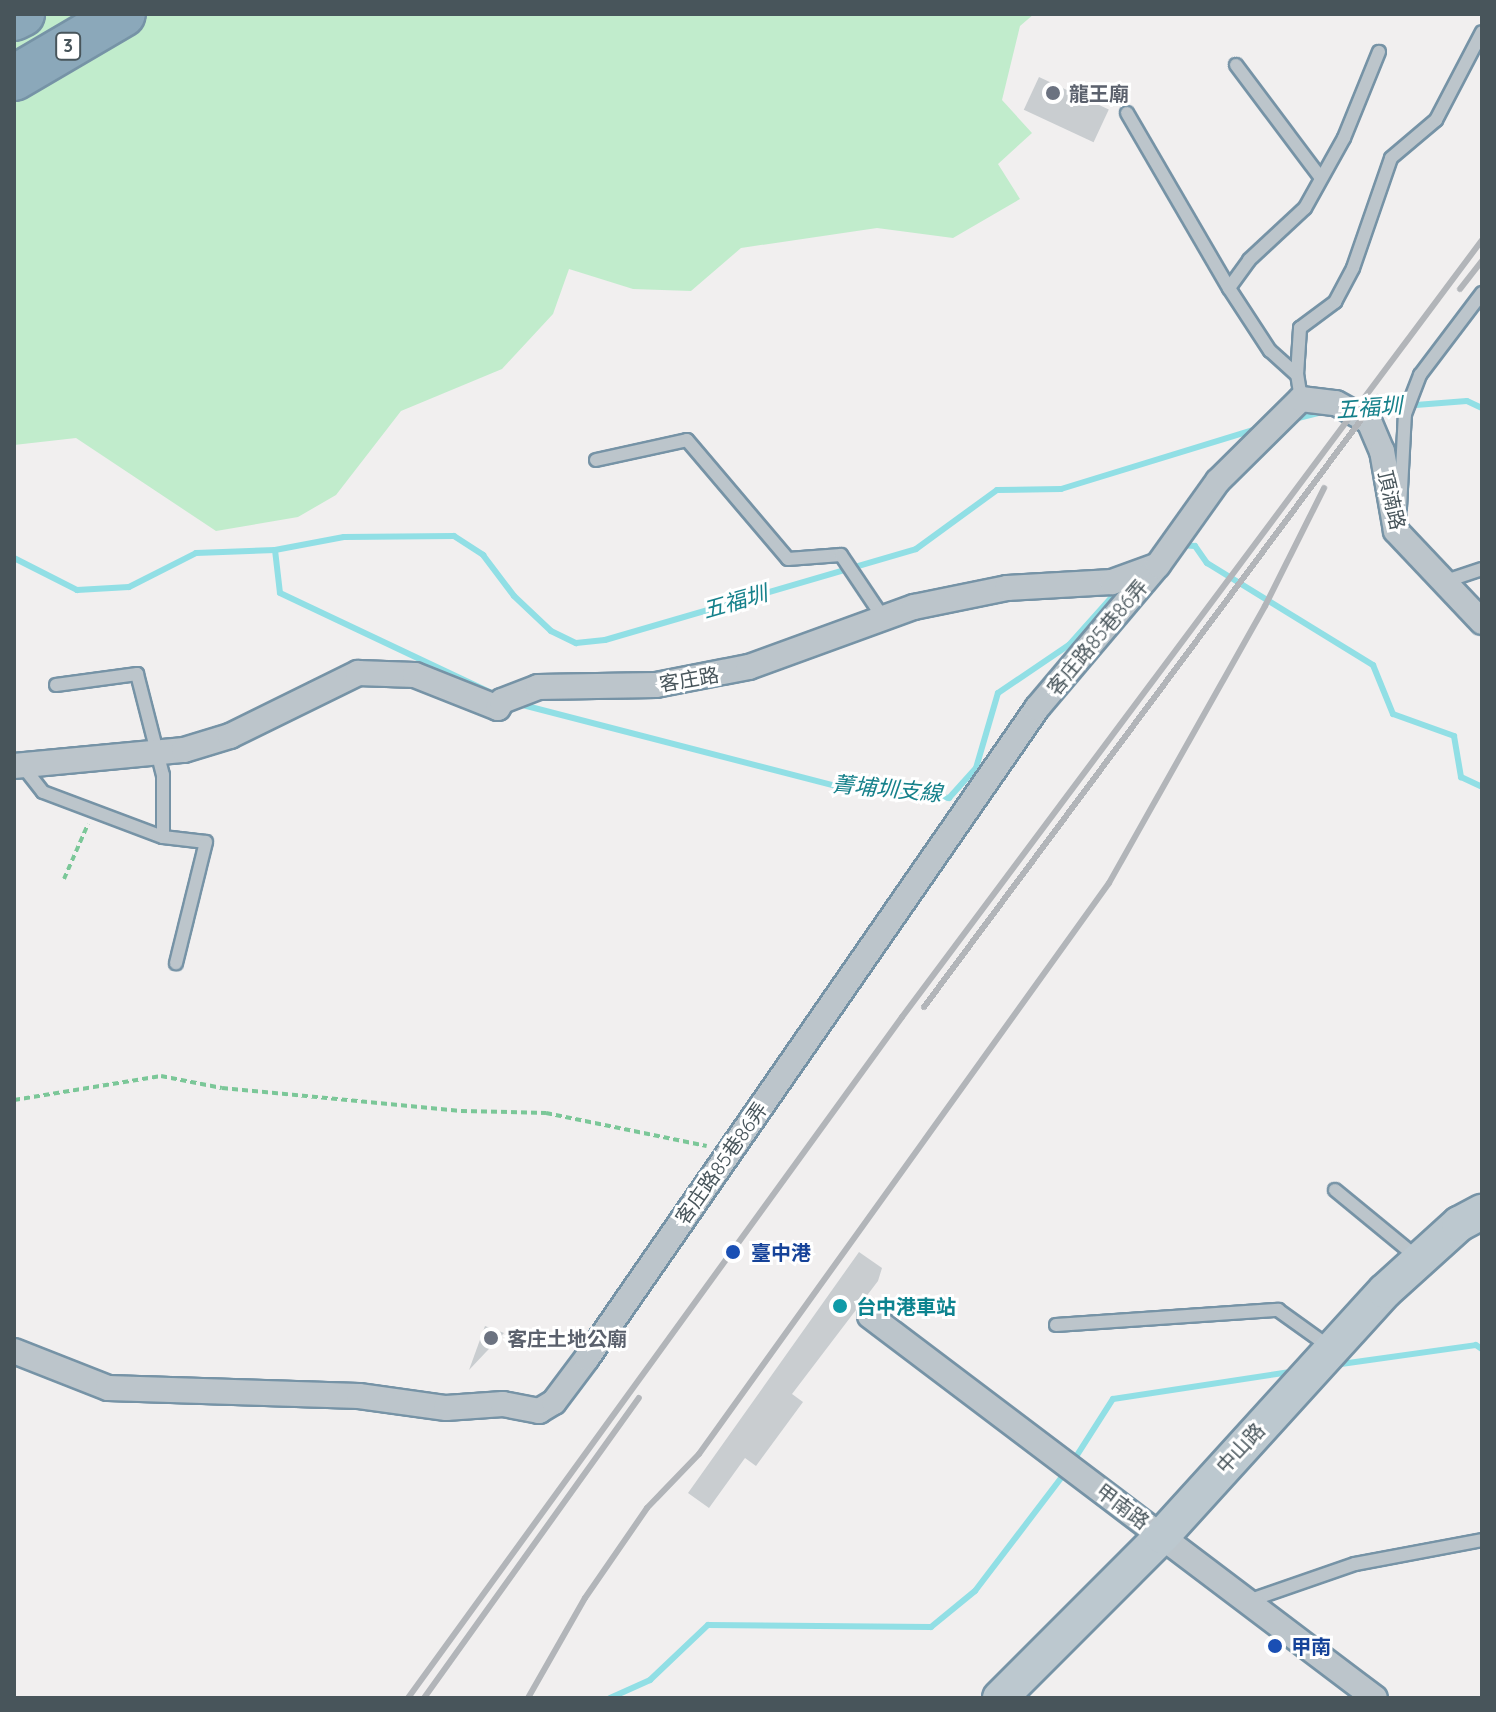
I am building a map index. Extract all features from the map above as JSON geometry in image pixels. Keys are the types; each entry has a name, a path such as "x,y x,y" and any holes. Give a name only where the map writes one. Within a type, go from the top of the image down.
{"highway":[{"path":"14,18 22,14"},
{"name":"3","path":"14,78 123,14"}],"street":[{"name":"頂湳路","path":"1299,387 1369,421 1382,451 1396,531 1442,583 1480,617"},
{"path":"1158,565 1218,481 1299,387"},
{"name":"客庄路","path":"19,767 154,754 230,736 358,673 415,675 498,708 502,701 538,687 656,685 749,667 914,607 1007,588 1112,582 1158,565"},
{"name":"客庄路85巷86弄","path":"14,1351 108,1388 359,1396 446,1408 503,1404 539,1411 554,1402 894,920 1037,708 1158,565"},
{"name":"中山路","path":"1002,1696 1162,1536 1331,1348 1459,1224 1482,1212"},
{"name":"甲南路","path":"870,1316 1375,1698"}],"lane":[{"path":"1299,387 1300,328 1335,302 1353,268 1391,158 1436,120 1482,32"},
{"path":"1229,288 1249,260 1305,208 1344,138 1379,52"},
{"path":"1236,65 1320,177"},
{"path":"1127,113 1229,288 1270,351 1299,387"},
{"path":"1396,531 1405,414 1420,375 1482,293"},
{"path":"596,460 687,440 788,559 841,555 884,619"},
{"path":"1442,583 1482,569"},
{"path":"56,685 137,674 154,754 163,775 163,837"},
{"path":"19,767 43,792 163,837 206,842 176,963"},
{"path":"1335,1190 1420,1260"},
{"path":"1056,1325 1278,1310 1331,1348"},
{"path":"1245,1602 1355,1564 1482,1540"}],"path":[{"path":"64,879 94,811"},
{"path":"14,1100 161,1076 222,1088 461,1111 546,1113 729,1150"}],"green space":[{"path":"14,14 1034,14 1020,26 1002,100 1032,133 998,164 1020,199 953,238 877,228 741,248 691,291 633,289 569,269 553,314 502,369 401,411 336,495 298,517 216,531 76,438 14,445"}],"building":[{"name":"龍王廟","path":"1039,77 1109,110 1094,142 1024,110"},
{"path":"859,1252 882,1268 878,1281 792,1394 803,1402 756,1466 745,1458 709,1508 688,1493"},
{"path":"485,1326 504,1333 469,1370"}],"waterway":[{"name":"五福圳","path":"1365,409 1467,401 1482,408"},
{"name":"五福圳","path":"1294,419 1322,412"},
{"name":"五福圳","path":"14,558 77,590 129,587 196,553 275,550 344,537 454,536 483,555 514,596 551,631 576,643 605,640 916,549 997,490 1061,489 1256,429"},
{"name":"菁埔圳支線","path":"1179,545 1195,546 1207,563 1373,665 1393,714 1454,736 1461,777 1482,787"},
{"name":"菁埔圳支線","path":"275,550 280,593 494,694"},
{"name":"菁埔圳支線","path":"515,703 837,786 949,798 976,768 998,693 1069,645 1119,589"},
{"path":"1334,1365 1476,1345 1482,1349"},
{"path":"1072,1463 1113,1399 1295,1371"},
{"path":"610,1698 650,1680 708,1625 931,1627 975,1591 1065,1473"}],"railway":[{"path":"408,1698 902,1017 1482,240"},
{"path":"1460,289 1482,261"},
{"path":"924,1007 1378,397"},
{"path":"528,1698 585,1598 647,1508 699,1454 1109,883 1265,606 1324,488"},
{"path":"424,1698 639,1398"}],"place":[{"name":"龍王廟","path":"1053,93"},
{"name":"臺中港","path":"733,1252"},
{"name":"台中港車站","path":"840,1306"},
{"name":"客庄土地公廟","path":"491,1338"},
{"name":"甲南","path":"1275,1646"}]}
